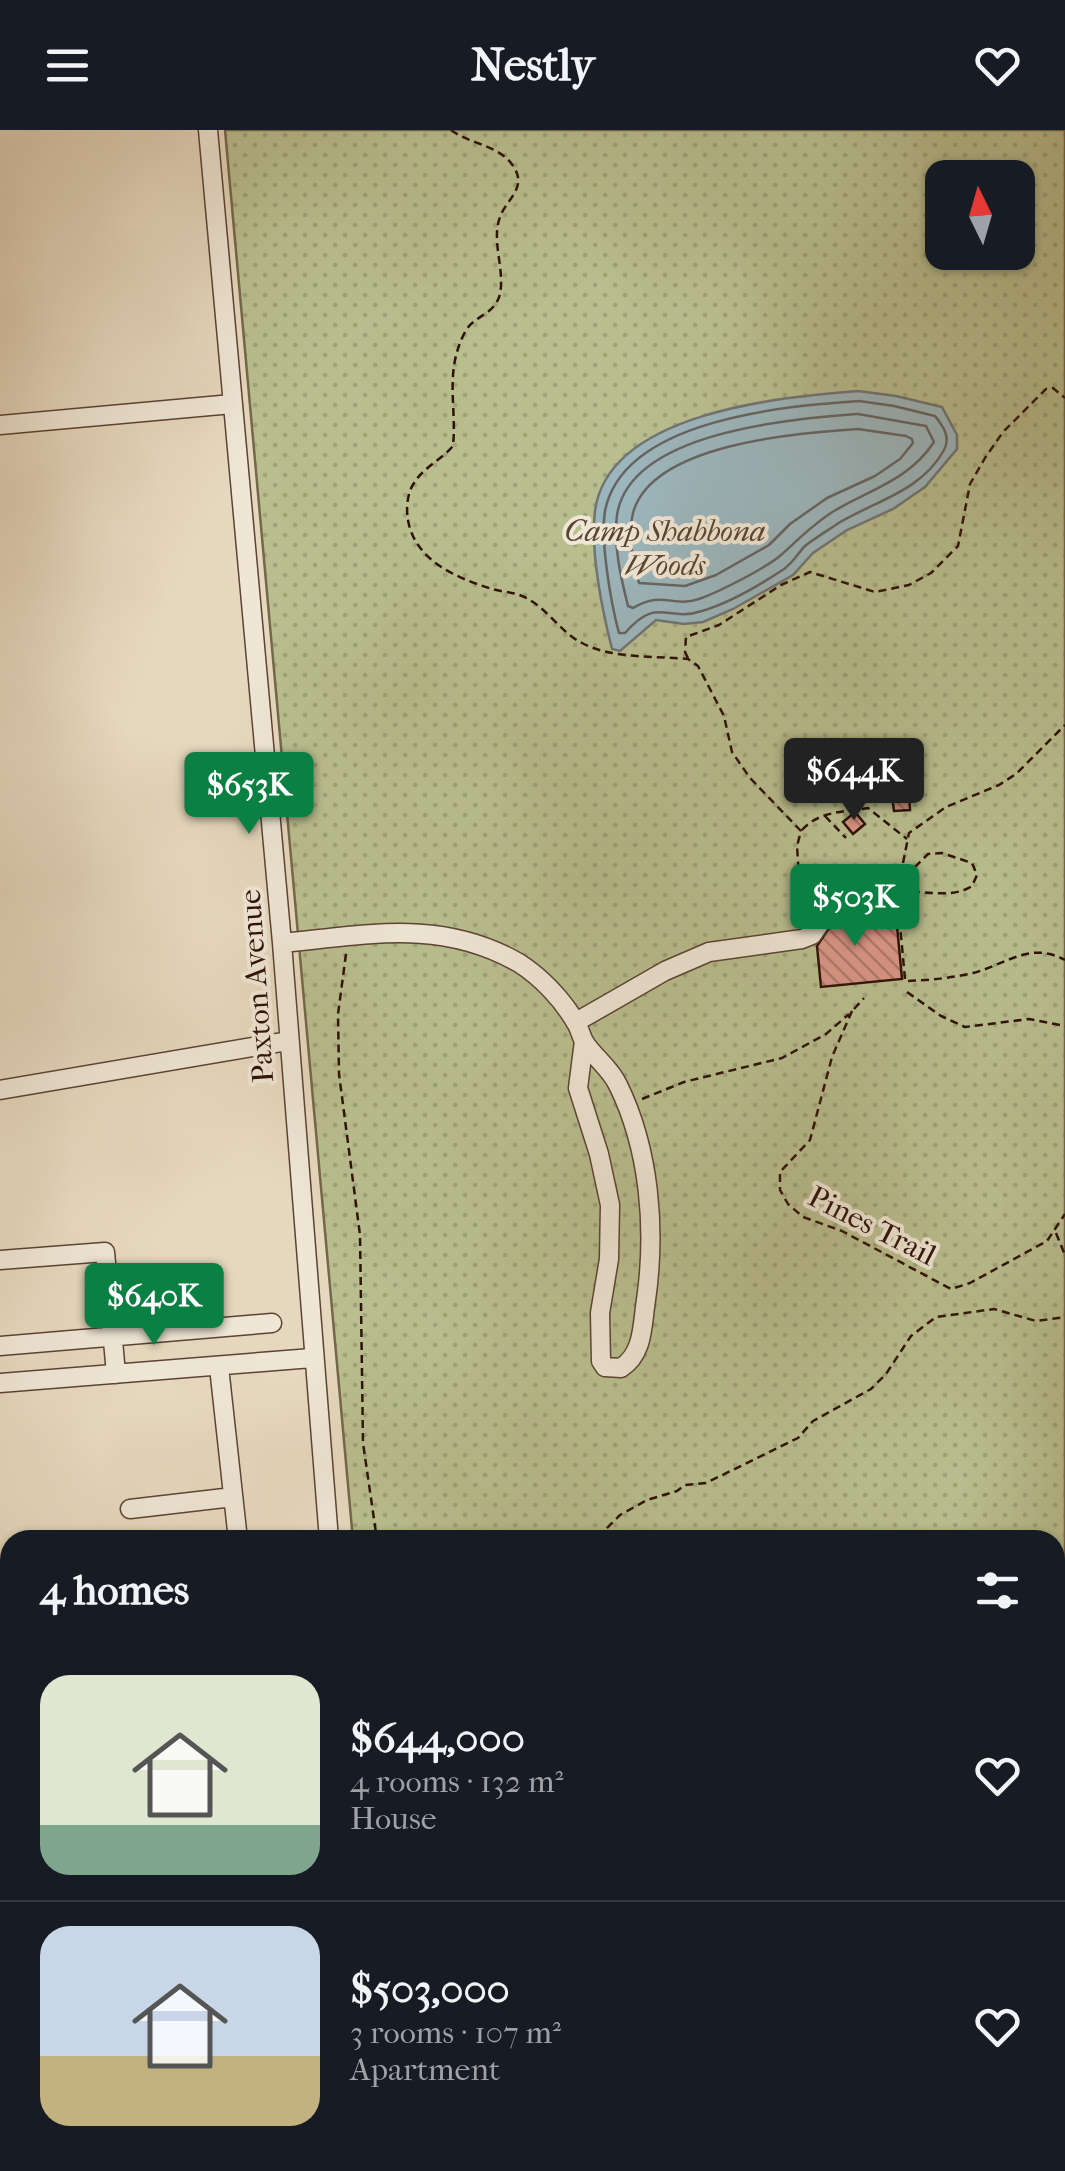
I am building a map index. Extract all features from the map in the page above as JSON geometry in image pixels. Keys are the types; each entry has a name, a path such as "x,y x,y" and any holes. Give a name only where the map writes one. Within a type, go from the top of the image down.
{"street":[{"name":"Paxton Avenue","path":"208,130 282,943 328,1530"},
{"path":"0,425 232,404"},
{"path":"576,1022 690,959 734,946 802,940 812,936 823,919"},
{"path":"282,943 417,932 469,940 523,966 547,986 576,1022 626,1105 646,1184 651,1256 639,1349 627,1364 611,1369 601,1361 600,1349 610,1205 578,1088 584,1041"},
{"path":"0,1090 288,1042"},
{"path":"0,1260 105,1252 116,1374"},
{"path":"0,1346 272,1323"},
{"path":"0,1383 312,1358"},
{"path":"219,1367 237,1530"},
{"path":"130,1509 233,1497"}],"path":[{"path":"451,130 504,154 518,174 516,193 499,218 498,301 492,310 472,322 454,362 450,404 453,446 422,474 409,493 410,532 434,563 497,591 518,594 536,604 581,643 606,651 688,659 698,666 724,716 732,752 750,778 802,831"},
{"path":"688,659 686,637 719,625 800,575 820,574 875,592 909,585 931,573 958,546 970,484 1003,432 1046,389 1052,388 1065,398"},
{"path":"1065,724 1016,774 1000,785 946,807 920,824 907,838 898,881 906,980 974,972 1030,952 1043,951 1065,960"},
{"path":"898,881 851,883 822,874 799,876 797,846 810,821 868,808 907,838"},
{"path":"824,815 846,838"},
{"path":"898,890 962,892 969,890 977,874 972,863 942,853 928,854 914,868 900,868"},
{"path":"346,937 338,1014 339,1074 360,1234 363,1443 376,1530"},
{"path":"907,992 941,1016 966,1027 1029,1019 1065,1026"},
{"path":"626,1105 684,1082 782,1058 826,1034 864,998"},
{"name":"Pines Trail","path":"852,1011 832,1057 810,1140 780,1172 780,1190 788,1204 803,1218 842,1231 951,1289 1029,1251 1055,1232 1065,1214"},
{"path":"1055,1232 1065,1255"},
{"path":"605,1530 620,1514 647,1500 676,1492 685,1485 706,1483 798,1438 813,1422 871,1388 886,1374 911,1336 936,1316 994,1309 1036,1321 1065,1317"}],"green space":[{"name":"Camp Shabbona Woods","path":"225,130 1065,130 1065,1530 352,1530"}],"water":[{"path":"858,391 942,407 957,435 957,449 925,487 893,509 847,530 813,553 793,575 703,622 656,620 620,651 612,649 596,563 595,511 607,478 631,451 664,431 703,416 787,398"}],"building":[{"path":"909,794 910,810 894,811 892,796"},
{"path":"855,812 865,824 853,834 843,822"},
{"path":"834,886 837,927 897,926 902,979 821,987 817,946 835,919 834,913 825,907 812,913 810,888"}]}
